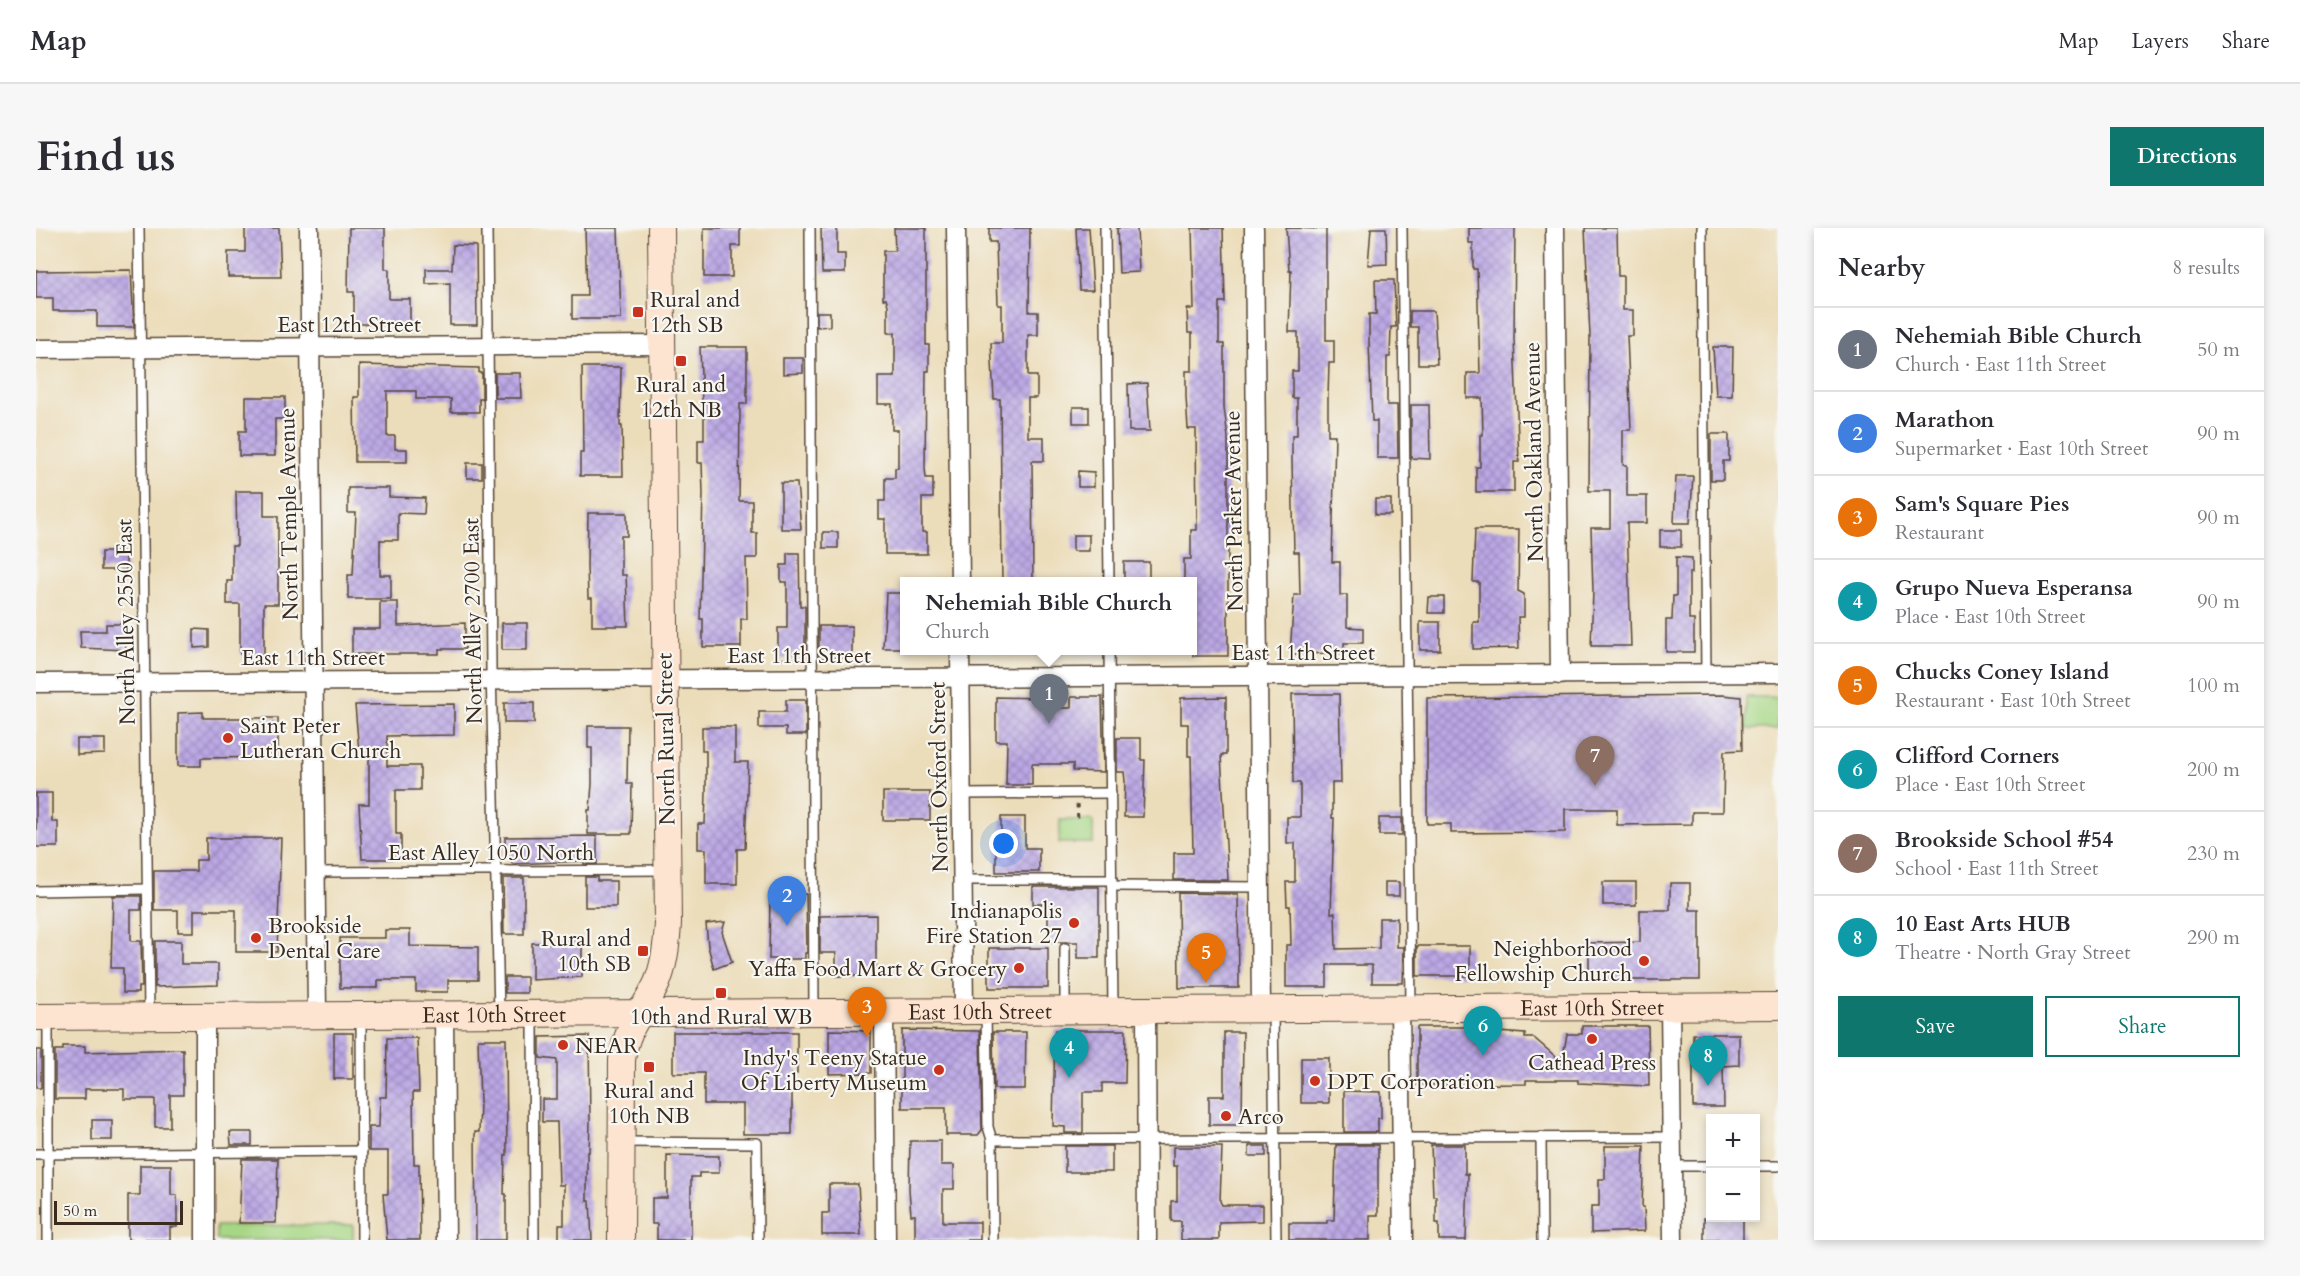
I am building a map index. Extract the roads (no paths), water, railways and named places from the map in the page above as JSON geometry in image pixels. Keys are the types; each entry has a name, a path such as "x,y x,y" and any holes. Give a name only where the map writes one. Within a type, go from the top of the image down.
{"main road":[{"name":"North Rural Street","path":"621,1240 622,1060 628,1031 657,982 664,962 668,923 661,228"},
{"name":"East 10th Street","path":"42,1017 1778,1006"}],"street":[{"name":"North Temple Avenue","path":"309,228 317,1015"},
{"path":"956,228 960,577"},
{"name":"North Parker Avenue","path":"1254,228 1260,887 1267,1009"},
{"name":"North Oakland Avenue","path":"1555,228 1560,675"},
{"name":"East 12th Street","path":"36,350 662,345"},
{"name":"North Oxford Street","path":"960,655 963,880 975,1011"},
{"name":"East 11th Street","path":"36,683 1778,673"},
{"path":"1670,1006 1673,1240"},
{"path":"1403,1240 1401,1138 1405,1008"},
{"path":"1146,1010 1147,1240"},
{"path":"884,1011 886,1240"},
{"path":"444,1014 446,1240"},
{"path":"205,1015 205,1240"}],"lane":[{"name":"North Alley 2550 East","path":"139,228 149,1016"},
{"name":"North Alley 2700 East","path":"487,228 491,681 499,1014"},
{"path":"810,228 814,1012"},
{"path":"1105,228 1108,577"},
{"path":"1402,228 1408,676 1405,1008"},
{"path":"1702,228 1706,674"},
{"path":"1109,655 1113,1010"},
{"path":"962,794 1111,793"},
{"name":"East Alley 1050 North","path":"315,872 667,870"},
{"path":"963,880 1260,887"},
{"path":"36,891 147,889"},
{"path":"1065,948 1065,1010"},
{"path":"1267,1009 1275,1138 1276,1240"},
{"path":"975,1011 988,1126 992,1140 993,1240"},
{"path":"533,1014 534,1240"},
{"path":"361,1015 362,1240"},
{"path":"42,1017 48,1154 48,1240"},
{"path":"1540,1137 1542,1240"},
{"path":"992,1140 1671,1137"},
{"path":"620,1142 757,1143 758,1240"},
{"path":"36,1154 362,1151"},
{"path":"1672,1166 1706,1166"},
{"path":"1760,1166 1778,1166"}],"place":[{"name":"Rural and 12th SB","path":"638,312"},
{"name":"Rural and 12th NB","path":"681,361"},
{"name":"Nehemiah Bible Church","path":"1049,724"},
{"name":"Saint Peter Lutheran Church","path":"228,738"},
{"name":"Brookside School #54","path":"1595,786"},
{"name":"Indianapolis Fire Station 27","path":"1074,923"},
{"name":"Marathon","path":"787,926"},
{"name":"Brookside Dental Care","path":"256,938"},
{"name":"Rural and 10th SB","path":"643,951"},
{"name":"Neighborhood Fellowship Church","path":"1644,961"},
{"name":"Yaffa Food Mart & Grocery","path":"1019,968"},
{"name":"Chucks Coney Island","path":"1206,983"},
{"name":"10th and Rural WB","path":"721,993"},
{"name":"Sam's Square Pies","path":"867,1037"},
{"name":"Cathead Press","path":"1592,1039"},
{"name":"NEAR","path":"563,1045"},
{"name":"Clifford Corners","path":"1483,1056"},
{"name":"Rural and 10th NB","path":"649,1067"},
{"name":"Indy's Teeny Statue Of Liberty Museum","path":"939,1070"},
{"name":"Grupo Nueva Esperansa","path":"1069,1078"},
{"name":"DPT Corporation","path":"1315,1081"},
{"name":"10 East Arts HUB","path":"1708,1086"},
{"name":"Arco","path":"1226,1116"}]}
